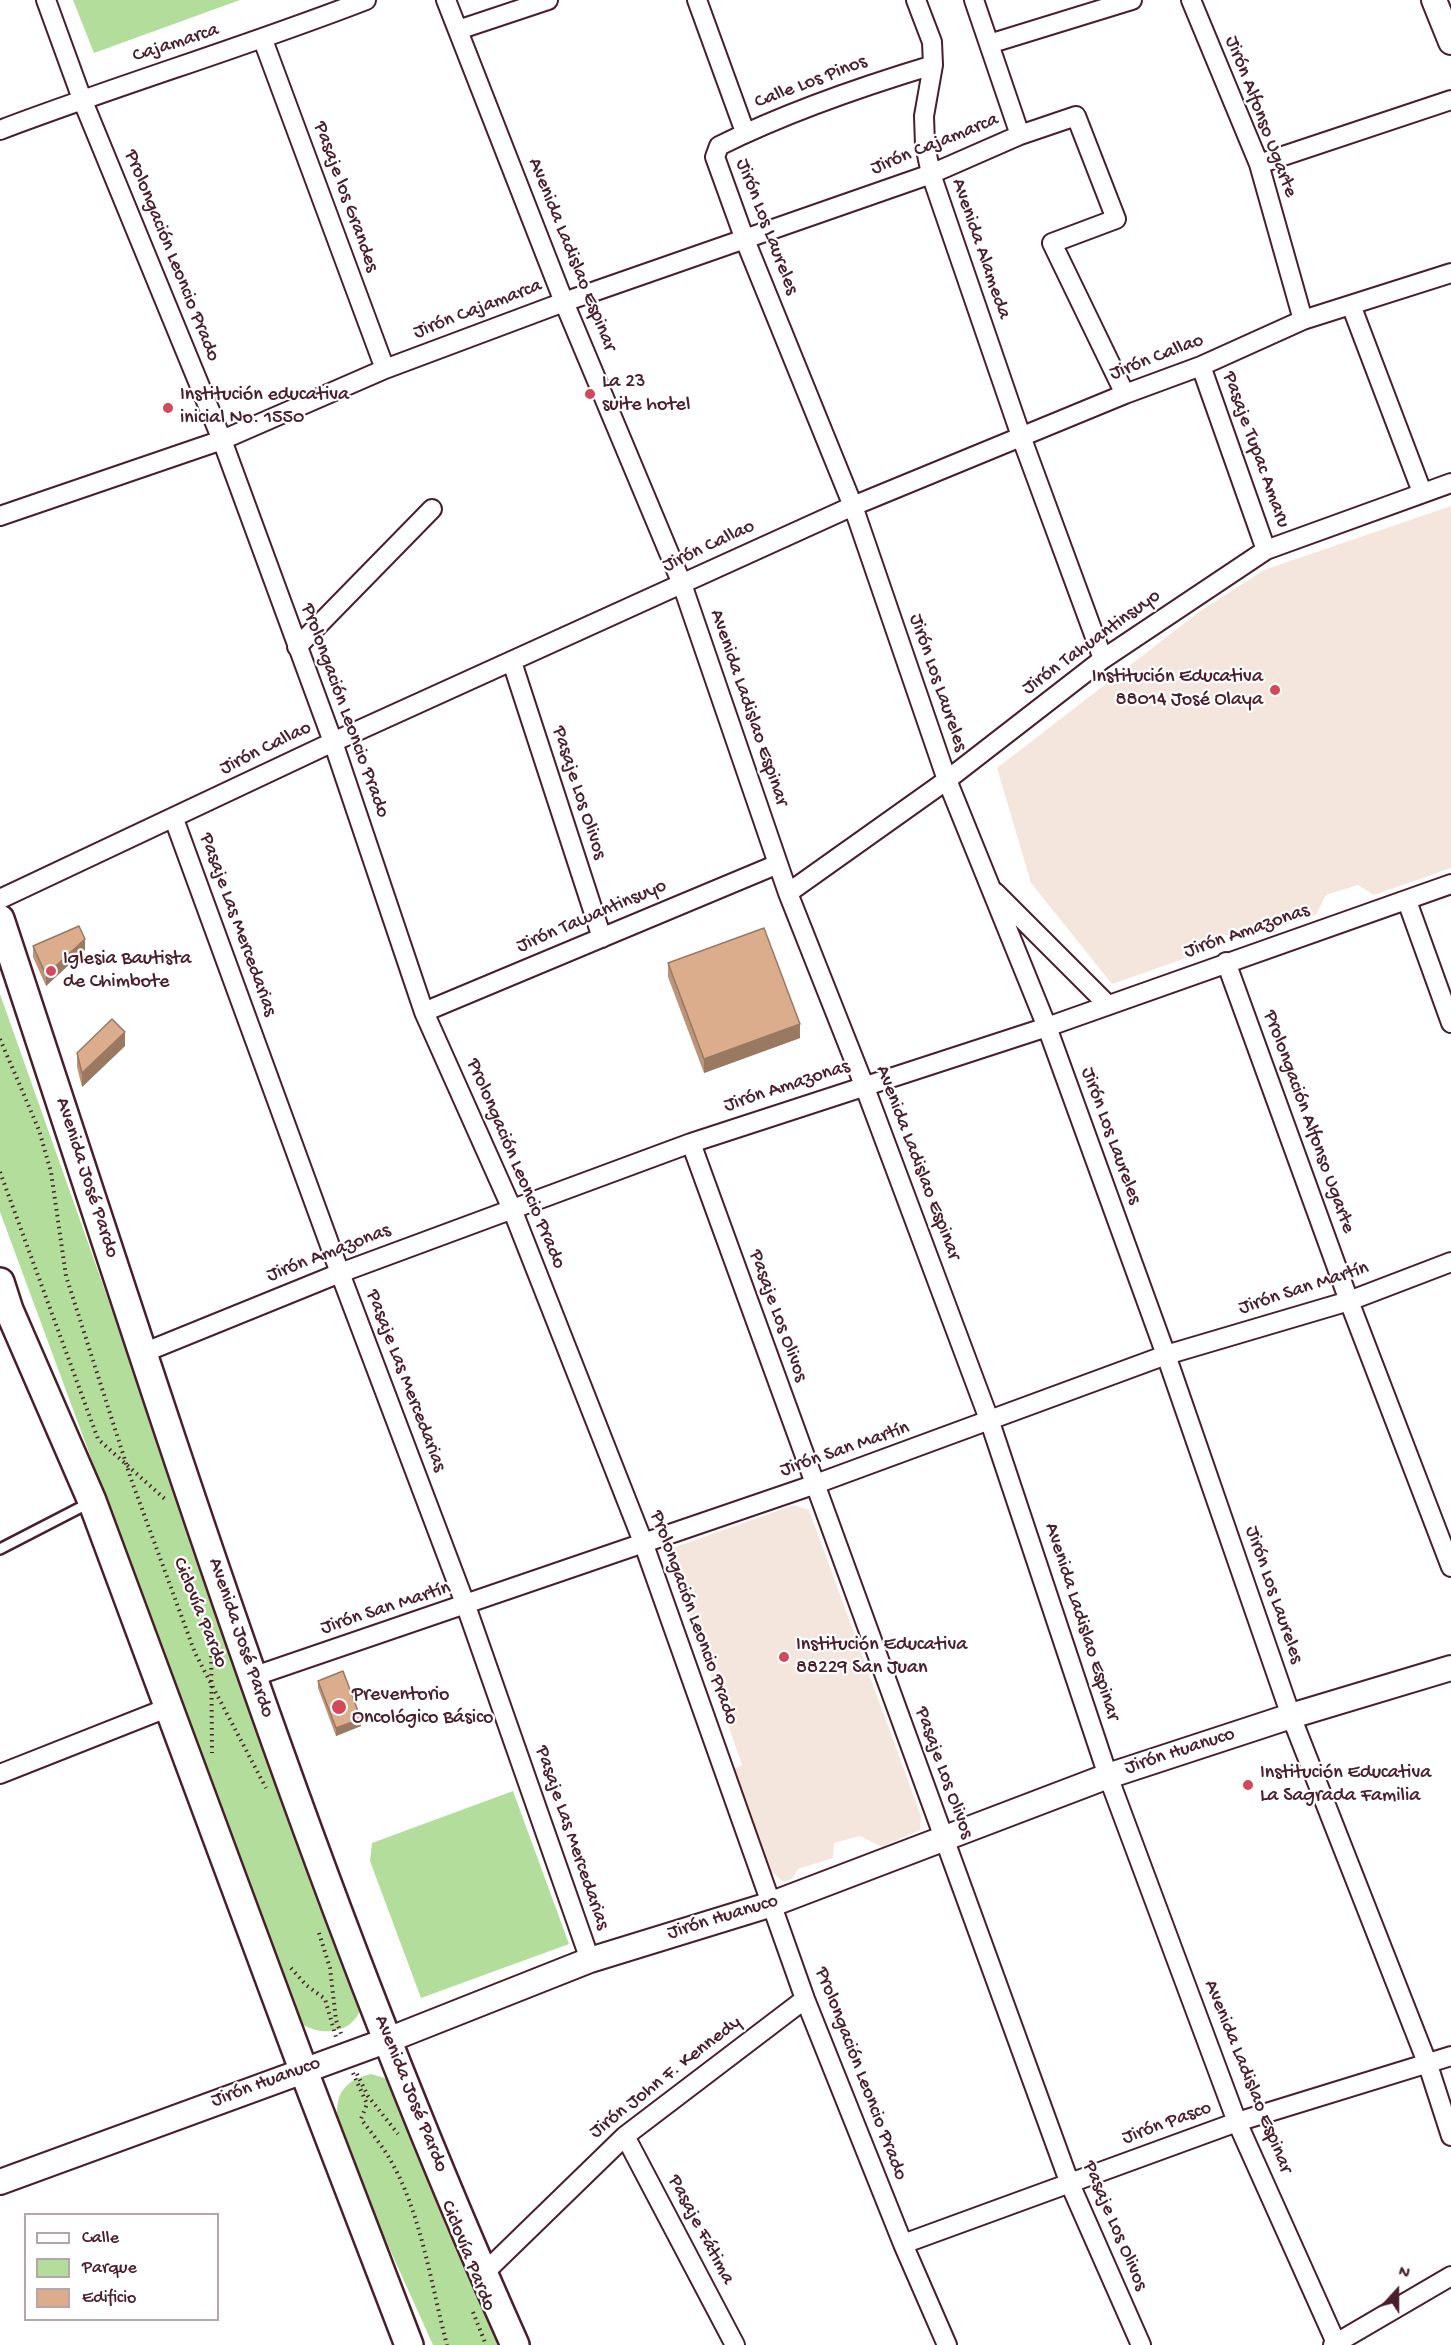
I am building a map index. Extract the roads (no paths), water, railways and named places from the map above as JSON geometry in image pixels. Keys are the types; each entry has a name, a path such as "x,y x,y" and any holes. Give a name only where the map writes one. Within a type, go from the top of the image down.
{"main road":[{"path":"1434,0 1451,42"},
{"name":"Avenida José Pardo","path":"0,919 252,1677 387,2040 483,2274 515,2345"},
{"path":"0,1282 5,1312 92,1501 167,1708 408,2344"},
{"name":"Jirón Huanuco","path":"0,2182 387,2040 590,1960 772,1904 1108,1776 1291,1716 1451,1668"}],"street":[{"name":"Prolongación Leoncio Prado","path":"46,0 82,99 222,440 333,742 424,1012 512,1209 643,1542 805,1999 903,2244 947,2345"},
{"name":"Cajamarca","path":"0,130 82,99 263,40 366,0"},
{"name":"Avenida Ladislao Espinar","path":"446,0 564,302 682,584 788,893 864,1085 990,1422 1108,1776 1237,2122 1335,2344"},
{"path":"458,30 548,0"},
{"name":"Jirón Los Laureles","path":"697,0 745,132"},
{"name":"Avenida Alameda","path":"916,0 932,42 933,65 924,116 925,145 931,174 1022,439 1103,659"},
{"path":"974,0 1020,135"},
{"path":"989,44 1132,0"},
{"name":"Jirón Alfonso Ugarte","path":"1191,0 1258,165 1303,320"},
{"name":"Pasaje los Grandes","path":"263,40 385,369"},
{"name":"Calle Los Pinos","path":"715,156 719,146 745,132 869,84 933,65"},
{"path":"1258,165 1451,100"},
{"name":"Jirón Cajamarca","path":"0,516 222,440 385,369 564,302 931,174 1020,135 1076,116 1116,219 1052,243 1125,394"},
{"name":"Jirón Los Laureles","path":"715,156 745,240 853,506 947,780 1047,1027 1166,1355 1291,1716 1428,2065 1451,2136"},
{"name":"Jirón Callao","path":"0,899 174,819 333,742 853,506 1022,439 1125,394 1201,366 1303,320 1451,273"},
{"path":"1351,305 1422,492"},
{"name":"Pasaje Tupac Amaru","path":"1201,366 1266,550"},
{"name":"Jirón Tahuantinsuyo","path":"788,893 947,780 1103,659 1266,550 1451,483"},
{"path":"297,647 432,509"},
{"name":"Pasaje Los Olivos","path":"512,662 602,938"},
{"name":"Pasaje Las Mercedarias","path":"174,819 340,1273 466,1606 590,1960"},
{"name":"Jirón Tawantinsuyo","path":"424,1012 778,864"},
{"name":"Jirón Amazonas","path":"143,1353 340,1273 691,1143 1047,1027 1451,884"},
{"path":"990,886 1108,1005"},
{"path":"1407,901 1451,1023"},
{"name":"Prolongación Alfonso Ugarte","path":"1226,962 1349,1301 1451,1567"},
{"name":"Pasaje Los Olivos","path":"691,1143 813,1485 1070,2184 1141,2345"},
{"name":"Jirón San Martín","path":"252,1677 466,1606 643,1542 813,1485 990,1422 1166,1355 1349,1301 1451,1262"},
{"path":"0,1774 167,1708"},
{"name":"Jirón John F. Kennedy","path":"483,2274 625,2136 805,1999"},
{"name":"Jirón Pasco","path":"903,2244 1237,2122 1428,2065 1451,2056"},
{"name":"Pasaje Fátima","path":"625,2136 735,2345"},
{"path":"1335,2344 1451,2276"}],"lane":[{"path":"0,1549 92,1501"}],"place":[{"name":"La 23 suite hotel","path":"590,394"},
{"name":"Institución educativa inicial No. 1550","path":"168,408"},
{"name":"Institución Educativa 88014 José Olaya","path":"1275,690"},
{"name":"Iglesia Bautista de Chimbote","path":"51,971"},
{"name":"Institución Educativa 88229 San Juan","path":"784,1657"},
{"name":"Preventorio Oncológico Básico","path":"339,1707"},
{"name":"Institución Educativa La Sagrada Familia","path":"1248,1785"}]}
